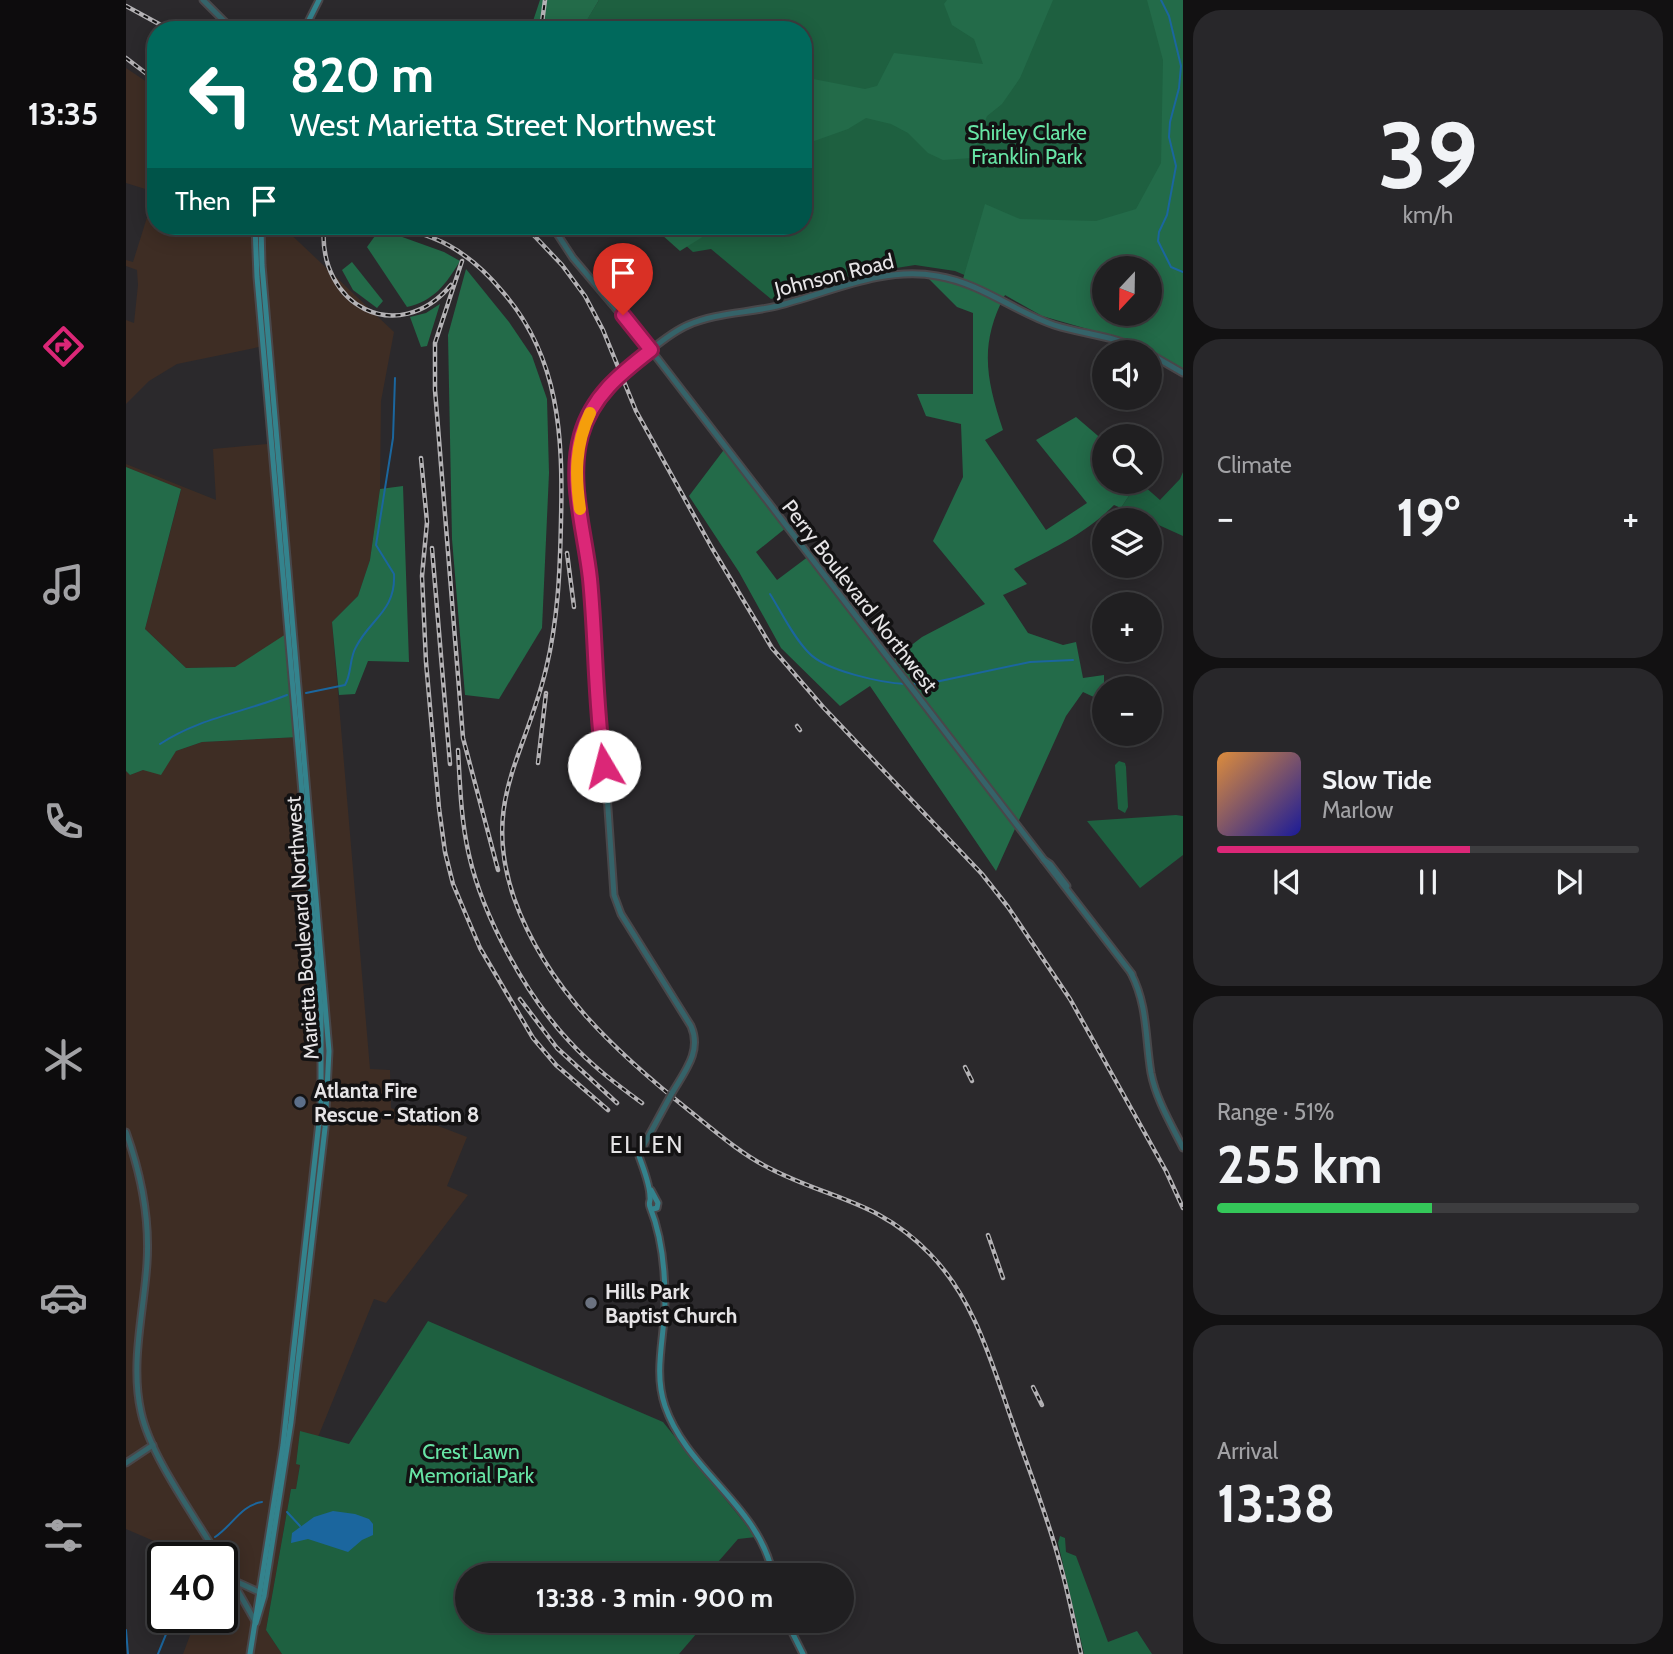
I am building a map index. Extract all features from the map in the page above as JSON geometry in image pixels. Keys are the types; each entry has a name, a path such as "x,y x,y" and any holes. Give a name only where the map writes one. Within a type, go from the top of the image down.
{"main road":[{"path":"308,21 319,0"},
{"path":"250,1654 284,1445 321,1104 323,1056 255,235"},
{"name":"Marietta Boulevard Northwest","path":"256,1623 263,1605 292,1422 324,1133 329,1060 261,235"},
{"path":"640,1154 654,1199 649,1204 654,1209 664,1281 659,1373 666,1409 678,1432 757,1532 770,1563"},
{"path":"792,1633 803,1654"}],"street":[{"path":"203,0 224,21"},
{"name":"Perry Boulevard Northwest","path":"558,235 573,258 651,350 1132,975 1141,992 1147,1016 1152,1076 1165,1113 1183,1148"},
{"name":"Johnson Road","path":"640,1154 694,1055 694,1036 691,1026 621,914 614,895 606,780 596,703 590,581 576,475 578,448 593,406 616,378 636,361 678,331 699,321 776,306 867,279 911,274 958,280 978,287 1048,323 1107,335 1118,340"},
{"path":"1162,362 1183,373"},
{"path":"126,1132 140,1179 146,1218 147,1263 137,1374 141,1410 153,1445 210,1542"},
{"path":"126,1463 153,1445"},
{"path":"238,1583 259,1592"},
{"path":"238,1591 256,1623"}],"shaded area":[{"path":"126,68 147,82 147,190 126,183"},
{"path":"147,217 147,235 292,235 394,332 381,401 380,489 370,560 358,596 332,622 370,1069 390,1070 391,1108 467,1137 447,1186 468,1195 386,1303 374,1299 318,1437 300,1432 296,1464 300,1464 296,1490 291,1489 266,1630 282,1654 183,1654 191,1633 238,1633 238,1542 156,1542 126,1529 126,771 130,775 176,751 202,742 299,737 235,667 186,668 145,629 181,490 126,467 126,464 216,500 213,449 277,443 269,345 177,364 149,381 126,404 126,320 134,323 138,285 137,270 126,266 126,260 133,262"}],"green space":[{"path":"540,0 599,0 586,21 533,21"},
{"name":"Shirley Clarke Franklin Park","path":"599,0 1183,0 1183,366 1162,354 1162,340 1137,340 1106,326 1162,326 1162,256 1092,256 1092,321 1007,293 955,271 915,265 859,274 771,299 711,249 693,252 674,235 812,235 812,21 586,21"},
{"path":"947,0 1053,0 1020,78 1002,104 987,116 972,158 943,160 928,153 908,133 891,124 866,118 848,129 812,142 812,79 865,89 877,86 894,53 983,64 974,39 952,25 944,4"},
{"path":"1147,0 1183,0 1183,372 1162,361 1162,340 1123,340 1042,316 1005,295 991,330 988,346 989,378 1003,430 985,440 1046,530 1087,503 1036,440 1076,417 1092,431 1092,494 1130,494 1121,508 1114,505 1111,508 1092,508 1092,523 1054,548 1014,569 1027,584 1003,595 1028,633 1063,645 1076,642 1083,678 1092,677 1092,696 1083,692 1066,716 996,871 870,686 840,706 781,648 739,572 689,496 726,447 787,527 756,552 777,580 809,556 892,660 922,637 985,604 933,541 963,477 961,424 926,416 917,394 973,394 973,313 957,307 925,275 963,279 985,204 1020,219 1096,221 1136,209 1161,163 1163,60"},
{"path":"376,235 397,235 444,252 460,261 450,277 432,296 407,307 367,247"},
{"path":"662,235 706,235 680,251"},
{"path":"352,262 383,301 377,308 353,290 342,270"},
{"path":"466,269 509,322 532,356 547,399 549,473 542,628 499,699 465,695 452,539 448,335"},
{"path":"440,304 427,346 421,347 410,317 426,313"},
{"path":"126,467 181,489 145,629 186,668 235,667 286,634 299,737 202,742 176,751 161,775 143,770 130,775 126,771"},
{"path":"1183,472 1183,536 1162,527 1162,508 1121,508 1130,494 1153,494 1160,500 1180,479"},
{"path":"403,486 409,662 368,661 355,694 339,695 332,622 358,596 370,560 380,489"},
{"path":"1119,761 1125,763 1126,767 1128,807 1125,813 1118,809 1115,765"},
{"path":"1183,816 1183,855 1140,888 1087,821"},
{"name":"Crest Lawn Memorial Park","path":"428,1321 663,1422 756,1537 738,1539 717,1563 455,1563 455,1633 697,1633 679,1654 282,1654 266,1630 291,1489 296,1489 300,1465 296,1464 300,1431 349,1444"},
{"path":"1060,1536 1065,1538 1066,1552 1076,1556 1108,1642 1137,1631 1152,1654 1084,1654 1058,1543"}],"water":[{"path":"333,1511 369,1519 373,1524 373,1535 348,1552 308,1539 291,1543 292,1533 314,1517"}],"waterway":[{"path":"1161,0 1169,16 1181,66 1169,137 1176,166 1167,215 1158,241 1171,267 1183,272"},
{"path":"306,693 345,685 356,647 387,606 394,587 394,574 376,545 393,438 395,378"},
{"path":"770,594 798,640 817,659 855,675 906,684"},
{"path":"915,684 1030,662 1073,660"},
{"path":"160,744 190,728 287,695"},
{"path":"215,1537 242,1511 262,1502"},
{"path":"287,1512 300,1526"},
{"path":"126,1630 128,1654"},
{"path":"158,1654 167,1633"}],"railway":[{"path":"542,21 545,0"},
{"path":"126,6 154,21"},
{"path":"126,58 147,74"},
{"path":"324,235 325,254 333,278 347,296 365,309 386,315 408,314 430,304 451,285"},
{"path":"425,235 455,249 476,265 521,315 536,342 554,399 561,459 560,558 556,614 546,669 510,780 502,834 505,864 514,898 528,931 545,962 587,1017 611,1043 664,1090 729,1142 759,1162 792,1179 873,1211 892,1222 911,1236 945,1272 970,1311 996,1375 1054,1542 1081,1654"},
{"path":"534,235 562,265 585,296 603,330 636,411 712,548 772,648 823,707 982,874 1008,907 1070,999 1166,1171 1183,1208"},
{"path":"462,261 435,343 435,390 463,738 498,870"},
{"path":"421,458 427,522 422,576 426,662 439,808 453,884 480,948 533,1038 556,1065 608,1110"},
{"path":"432,548 450,764"},
{"path":"567,553 574,607"},
{"path":"538,763 546,693"},
{"path":"797,726 800,730"},
{"path":"458,750 469,855 484,904 508,954 537,1001 569,1041 604,1074 642,1103"},
{"path":"520,999 557,1048 617,1103"},
{"path":"965,1067 972,1081"},
{"path":"988,1235 1003,1278"},
{"path":"1033,1387 1042,1405"}],"slow traffic":[{"path":"580,509 576,462 581,435 590,413"}],"place":[{"name":"Atlanta Fire Rescue - Station 8","path":"300,1102"},
{"name":"Hills Park Baptist Church","path":"591,1303"}],"district":[{"name":"ELLEN","path":"647,1145"}],"route":[{"path":"604,766 596,703 590,581 577,489 576,462 581,435 593,406 616,378 651,350 623,315"}]}
